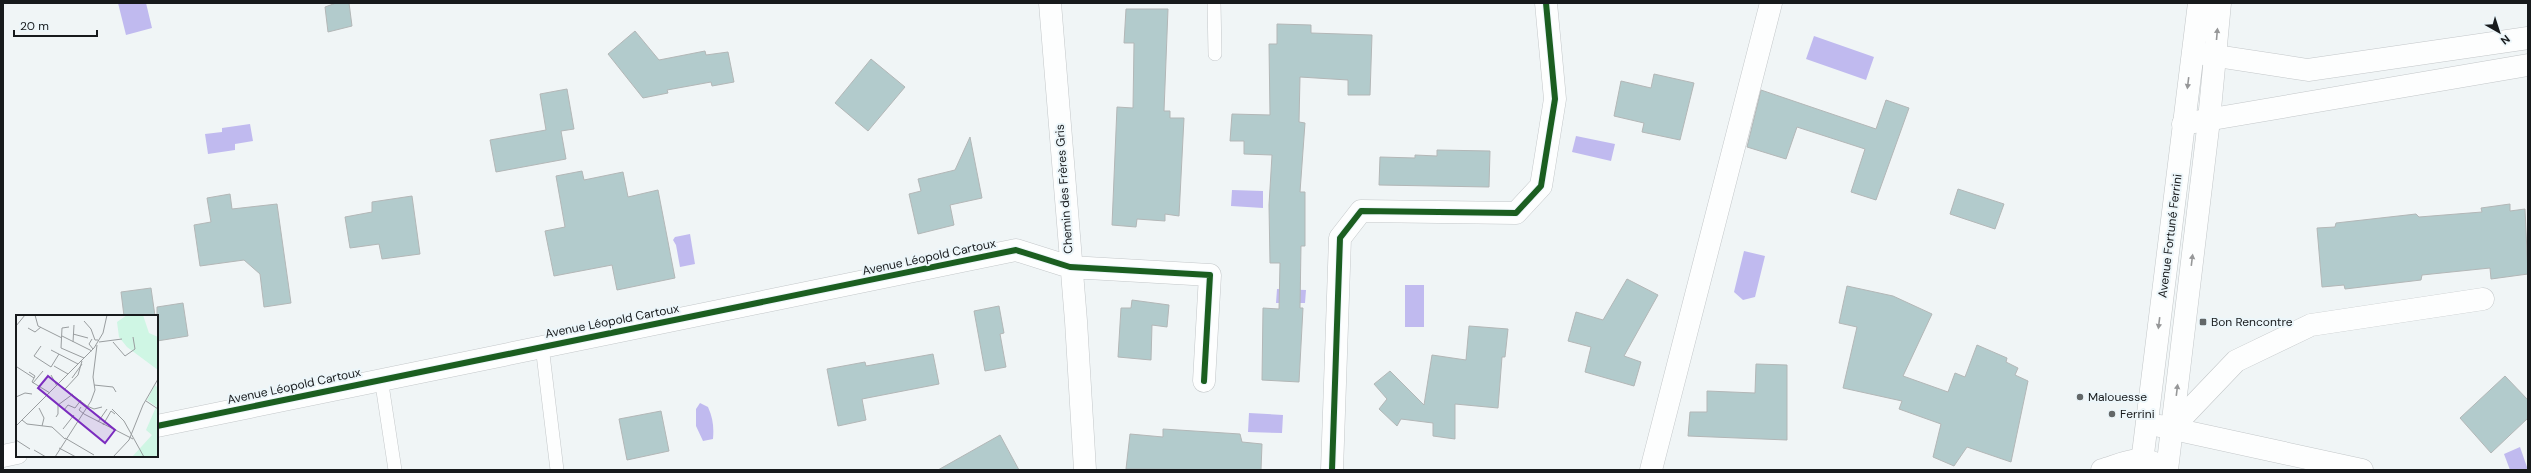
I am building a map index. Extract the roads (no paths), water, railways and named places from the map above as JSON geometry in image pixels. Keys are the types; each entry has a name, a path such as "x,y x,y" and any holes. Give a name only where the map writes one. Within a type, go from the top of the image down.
{"street":[{"name":"Chemin des Frères Gris","path":"1050,3 1085,470"},
{"path":"1332,470 1340,238 1361,211 1516,213 1540,186 1555,99 1546,3"},
{"path":"1651,470 1771,3"},
{"name":"Avenue Fortuné Ferrini","path":"2142,464 2199,3"},
{"name":"Avenue Fortuné Ferrini","path":"2167,470 2209,120 2220,3"},
{"path":"2192,52 2308,70 2528,38"},
{"path":"2183,124 2528,65"},
{"name":"Avenue Léopold Cartoux","path":"158,426 381,378 1016,250 1070,267 1210,275 1204,381"},
{"path":"2172,428 2236,362 2311,325 2483,299"},
{"path":"2147,423 2362,470"},
{"path":"3,456 16,453"},
{"path":"2102,470 2156,462 2163,470"}],"lane":[{"path":"1214,3 1215,54"},
{"path":"542,346 557,470"},
{"path":"381,378 395,470"}],"place":[{"name":"Bon Rencontre","path":"2203,322"},
{"name":"Malouesse","path":"2080,397"},
{"name":"Ferrini","path":"2112,414"}]}
